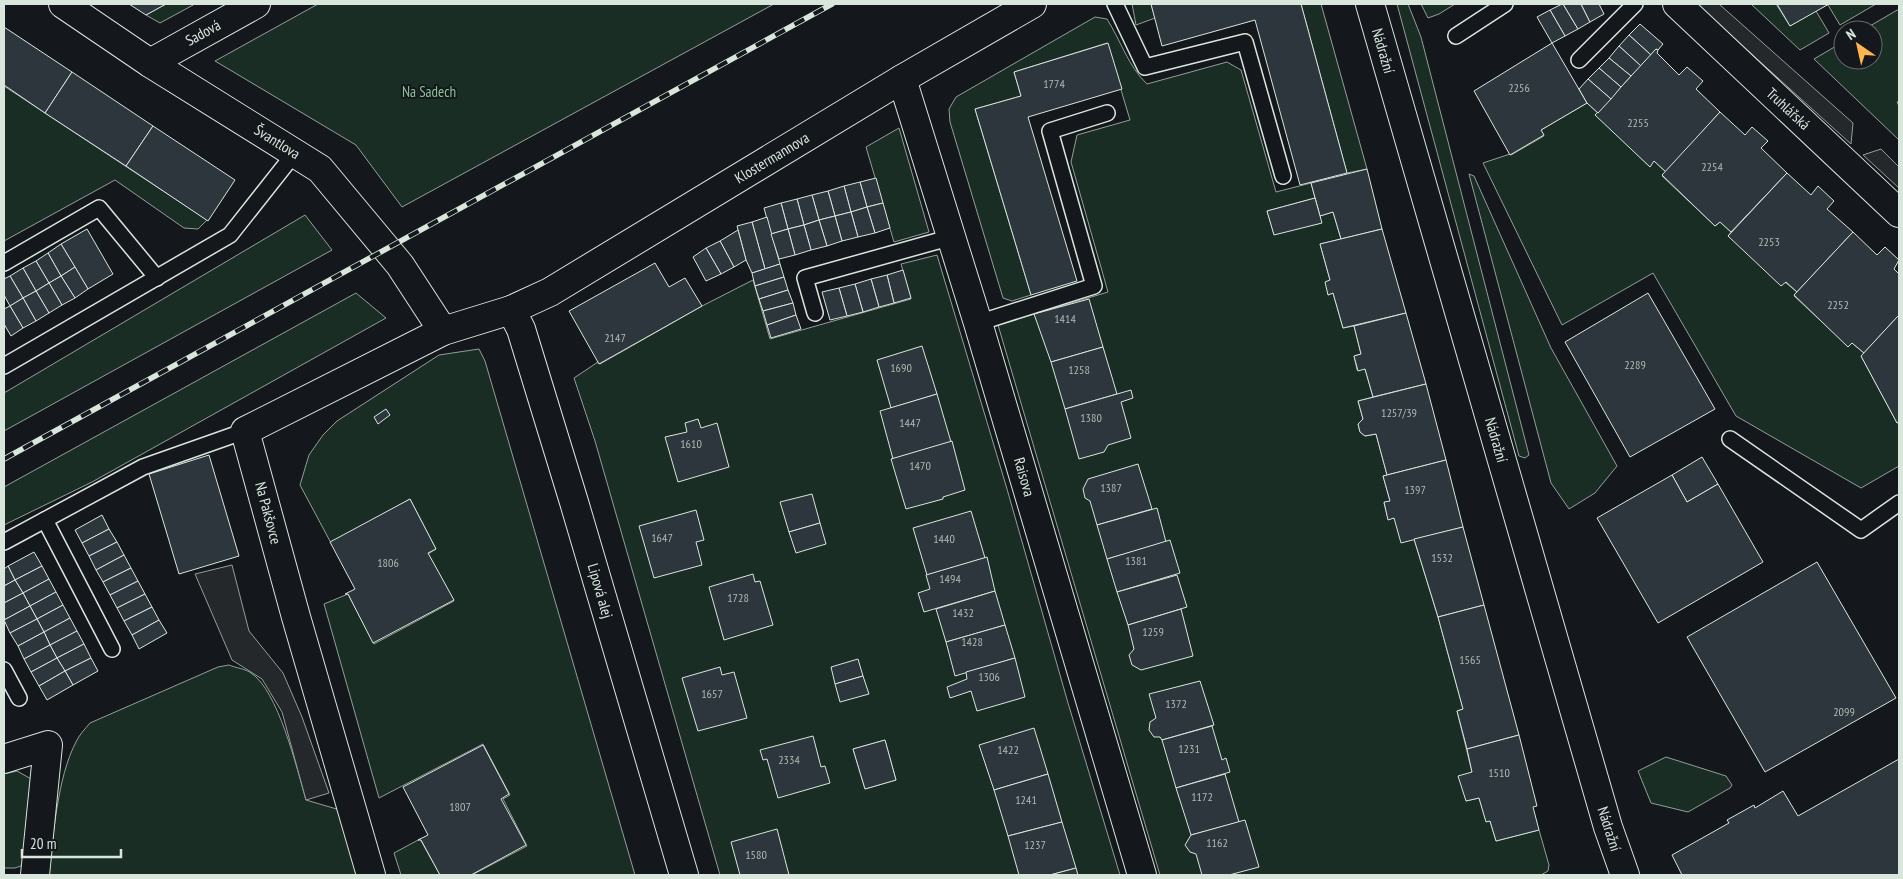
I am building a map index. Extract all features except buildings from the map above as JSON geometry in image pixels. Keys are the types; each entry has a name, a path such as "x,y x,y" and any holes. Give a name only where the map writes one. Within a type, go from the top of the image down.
{"street":[{"name":"Švantlova","path":"63,4 150,63 320,169 400,265 443,331"},
{"name":"Sadová","path":"150,63 256,4"},
{"name":"Klostermannova","path":"511,310 550,292 902,79 1032,4"},
{"name":"Nádražní","path":"1370,4 1608,827 1625,875"},
{"name":"Truhlářská","path":"1677,4 1899,213"},
{"name":"Raisova","path":"902,79 978,322 1142,875"},
{"path":"245,431 443,331 511,310"},
{"name":"Lipová alej","path":"511,310 521,329 572,492 684,875"},
{"name":"Na Pakšovce","path":"245,431 371,875"},
{"path":"4,759 48,745 35,875"}],"lane":[{"path":"1115,4 1145,67 1245,42 1283,176"},
{"path":"1456,36 1505,4"},
{"path":"1579,60 1635,4"},
{"path":"978,322 1094,286 1050,131 1107,113"},
{"path":"4,366 230,235 294,154"},
{"path":"4,262 98,208 157,278"},
{"path":"815,314 805,278 952,237"},
{"path":"4,542 143,467 245,431"},
{"path":"1730,439 1861,530 1899,503"},
{"path":"45,520 112,649"},
{"path":"4,670 19,698"}],"green space":[{"path":"166,4 195,4 160,23 146,15"},
{"name":"Na Sadech","path":"318,4 774,4 402,207 356,145 215,61"},
{"path":"1132,4 1151,4 1155,18 1136,25"},
{"path":"1301,4 1321,4 1367,169 1347,173"},
{"path":"1397,4 1408,4 1421,37 1529,455 1525,458 1519,456"},
{"path":"1421,4 1455,4 1439,14 1428,18"},
{"path":"1751,4 1776,4 1790,26 1816,11 1829,33 1800,50"},
{"path":"1876,4 1849,20 1837,20 1828,5"},
{"path":"1899,9 1899,101 1897,102 1899,106 1899,140 1814,59 1833,48 1833,70 1883,70 1883,20 1880,20"},
{"path":"1095,17 1107,19 1130,61 1147,84 1227,62 1241,70 1276,192 1311,183 1315,198 1267,211 1274,234 1321,223 1320,216 1333,212 1341,239 1320,244 1330,280 1328,295 1333,293 1343,328 1354,326 1361,354 1354,356 1357,370 1365,369 1373,397 1358,401 1363,419 1358,424 1360,432 1365,436 1376,434 1387,475 1383,476 1390,501 1384,503 1388,519 1394,518 1414,539 1438,617 1463,709 1457,711 1472,772 1466,801 1479,798 1486,821 1490,821 1496,841 1539,830 1549,865 1548,871 1541,875 1160,875 998,325 1108,292 1071,162 1077,135 1130,120 1107,43 1014,72 1021,96 975,109 1031,295 1012,301 1003,298 950,122 949,109 956,97"},
{"path":"4,86 207,220 198,229 184,228 115,180 4,241"},
{"path":"1587,103 1598,113 1596,115 1649,166 1654,161 1666,172 1662,176 1715,226 1720,222 1731,232 1728,236 1797,292 1794,296 1848,346 1852,343 1864,353 1861,356 1897,423 1899,422 1899,466 1861,488 1736,416 1653,273 1562,325 1483,163 1511,155 1544,136 1541,130"},
{"path":"899,128 929,232 894,242 866,147"},
{"path":"1469,174 1474,176 1551,348 1617,466 1595,493 1569,509 1551,483"},
{"path":"305,215 332,250 4,431 4,393"},
{"path":"937,255 1120,875 720,875 595,441 574,378 598,362 600,364 702,306 753,280 770,339 911,299 901,264","holes":["885,740 896,780 865,789 853,749"]},
{"path":"356,293 386,318 92,482 4,525 4,487"},
{"path":"479,349 485,361 635,875 472,875 527,846 503,799 510,795 483,744 379,798 324,604 348,594 374,644 454,601 428,554 436,549 410,499 331,543 300,485 309,455 323,435 337,421 439,355"},
{"path":"229,665 251,673 261,682 270,696 292,751 306,800 340,810 359,875 48,875 57,807 64,772 77,739 82,732 90,723 218,667"},
{"path":"1666,757 1726,776 1732,785 1730,788 1688,812 1651,803 1638,771"},
{"path":"17,771 33,780 29,863 15,868 4,868 4,774"},
{"path":"420,839 440,875 401,875 394,853"}],"shaded area":[{"path":"1696,4 1719,4 1853,123 1851,144"},
{"path":"1881,149 1899,167 1899,188 1863,155"},
{"path":"232,565 249,631 283,673 302,717 329,793 306,800 282,712 262,679 232,660 195,574"}],"railway":[{"path":"4,459 832,4"}]}
